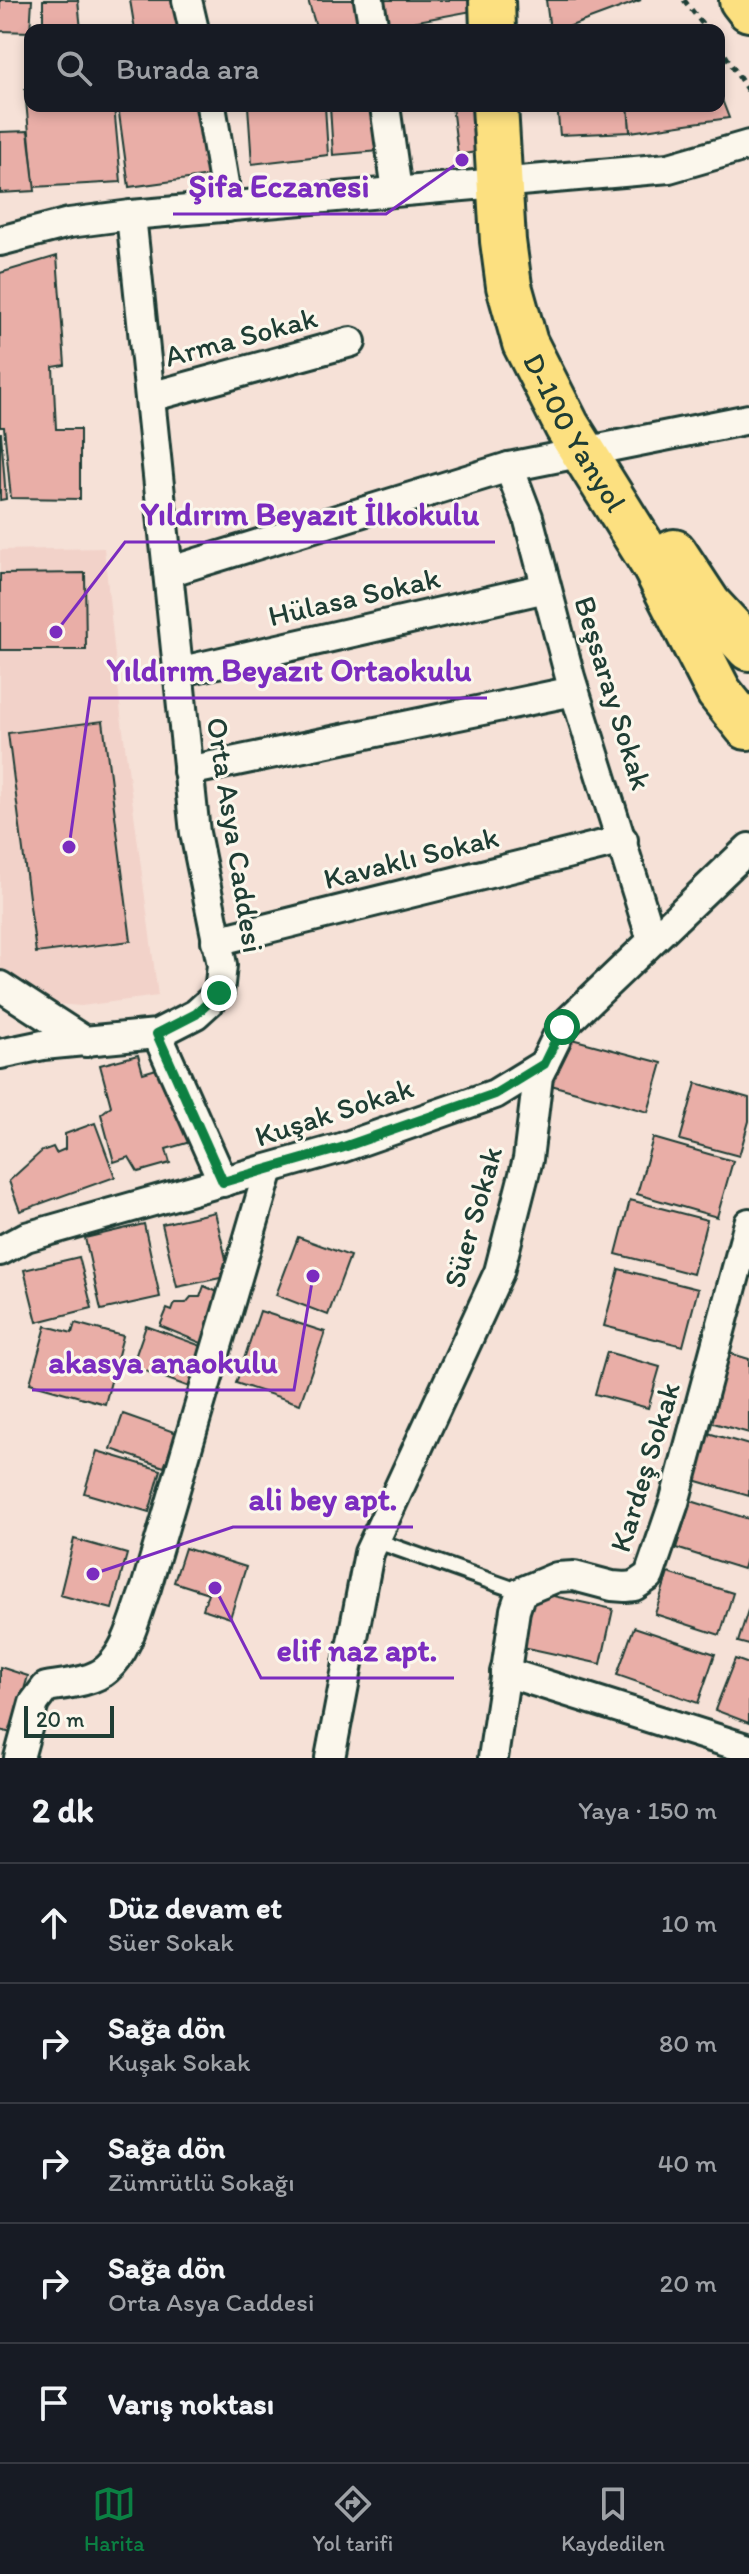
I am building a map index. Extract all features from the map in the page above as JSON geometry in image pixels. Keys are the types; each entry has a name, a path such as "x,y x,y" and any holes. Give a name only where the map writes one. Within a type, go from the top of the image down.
{"main road":[{"path":"492,0 493,24"},
{"path":"515,0 516,24"},
{"path":"742,0 749,9"},
{"name":"D-100 Yanyol","path":"496,112 538,305 597,449 719,692 748,721"},
{"name":"D-100 Yanyol","path":"509,182 517,112"},
{"name":"D-100 Yanyol","path":"597,449 709,605 749,648"}],"street":[{"path":"187,0 193,24"},
{"path":"369,0 373,24"},
{"path":"212,112 228,207"},
{"path":"386,112 397,191"},
{"path":"0,241 69,223 131,215 669,168 749,145"},
{"name":"Orta Asya Caddesi","path":"0,1054 43,1045 157,1034 196,1014 219,993 222,965 195,833 131,215"},
{"name":"Arma Sokak","path":"150,397 351,342"},
{"path":"168,572 509,467 749,419"},
{"name":"Beşsaray Sokak","path":"509,467 528,517 574,691 652,940"},
{"name":"Hülasa Sokak","path":"178,672 546,588"},
{"path":"188,771 574,691"},
{"name":"Kavaklı Sokak","path":"216,941 623,840"},
{"name":"Süer Sokak","path":"330,1758 366,1567 374,1540 499,1272 528,1159 538,1076 562,1027 749,848"},
{"path":"0,986 86,1042"},
{"path":"157,1034 223,1182"},
{"name":"Kuşak Sokak","path":"0,1251 26,1237 341,1148 495,1094 544,1064"},
{"path":"19,1758 34,1703 46,1687 76,1682 107,1670 123,1647 146,1588 269,1169"},
{"name":"Kardeş Sokak","path":"521,1592 536,1583 557,1577 574,1576 625,1587 634,1586 649,1576 674,1503 749,1223"},
{"path":"493,1758 515,1610 521,1592"},
{"path":"505,1672 749,1749"}],"lane":[{"path":"374,1540 521,1592"}],"path":[{"path":"684,0 702,24"},
{"path":"725,55 749,93"}],"shaded area":[{"path":"104,548 121,715 158,996 81,1006 56,1004 29,992 0,970 0,550"}],"building":[{"path":"0,0 32,0 30,24 24,24 24,32 0,31"},
{"path":"43,0 78,0 80,24 43,24"},
{"path":"130,0 181,0 186,24 134,24"},
{"path":"308,0 363,0 366,24 315,24"},
{"path":"377,0 471,0 472,11 402,24 380,24"},
{"path":"546,0 641,0 576,24 549,24"},
{"path":"725,108 729,118 630,132 628,112 725,112"},
{"path":"27,112 115,112 121,182 34,187"},
{"path":"119,112 201,112 210,176 129,187"},
{"path":"248,112 325,112 328,155 252,164"},
{"path":"330,112 373,112 379,151 333,155"},
{"path":"453,112 484,112 488,150 458,155"},
{"path":"558,112 628,112 630,132 560,135"},
{"path":"28,131 35,191 0,193 0,132"},
{"path":"57,256 65,365 53,367 56,429 80,429 80,499 11,498 4,427 0,427 0,273"},
{"path":"0,433 6,499 0,500"},
{"path":"85,573 86,650 0,650 0,574"},
{"path":"103,721 131,941 36,953 8,733"},
{"path":"564,1037 662,1063 648,1112 551,1085"},
{"path":"138,1055 143,1073 170,1065 190,1142 166,1149 170,1163 138,1172 129,1157 114,1162 101,1114 111,1106 100,1065"},
{"path":"696,1083 749,1098 749,1121 739,1156 680,1140"},
{"path":"95,1123 115,1177 20,1211 9,1181 42,1151 53,1147 56,1153 65,1149 65,1134"},
{"path":"653,1138 733,1161 717,1217 637,1194"},
{"path":"630,1200 707,1220 693,1274 616,1254"},
{"path":"215,1212 230,1276 177,1287 162,1224"},
{"path":"144,1224 160,1297 101,1310 85,1238"},
{"path":"298,1237 350,1256 328,1315 276,1295"},
{"path":"79,1257 92,1308 37,1322 24,1270"},
{"path":"619,1269 698,1289 683,1346 604,1326"},
{"path":"204,1286 227,1296 206,1345 160,1326 167,1309 172,1311 175,1303 186,1303 191,1297 200,1297"},
{"path":"260,1311 325,1332 300,1404 236,1383"},
{"path":"75,1323 123,1336 105,1404 30,1383 46,1326 72,1333"},
{"path":"146,1326 207,1348 192,1388 132,1366"},
{"path":"607,1352 660,1367 648,1408 595,1394"},
{"path":"729,1353 749,1359 749,1433 710,1422"},
{"path":"123,1414 177,1433 164,1467 111,1449"},
{"path":"708,1433 749,1445 749,1496 694,1480"},
{"path":"97,1451 161,1470 149,1512 84,1493"},
{"path":"691,1501 749,1519 749,1548 743,1569 676,1548"},
{"path":"74,1539 127,1554 112,1609 60,1595"},
{"path":"185,1548 246,1567 230,1618 203,1609 208,1593 174,1582"},
{"path":"668,1573 733,1593 720,1635 655,1614"},
{"path":"535,1592 613,1609 601,1664 523,1647"},
{"path":"749,1607 749,1645 738,1642"},
{"path":"634,1627 715,1654 698,1703 617,1675"},
{"path":"735,1659 749,1664 749,1723 715,1710"},
{"path":"0,1667 28,1676 11,1733 0,1730"}],"place":[{"name":"Şifa Eczanesi","path":"462,160"},
{"name":"Yıldırım Beyazıt İlkokulu","path":"56,632"},
{"name":"Yıldırım Beyazıt Ortaokulu","path":"69,847"},
{"name":"akasya anaokulu","path":"313,1276"},
{"name":"ali bey apt.","path":"93,1574"},
{"name":"elif naz apt.","path":"215,1588"}],"route":[{"path":"219,993 196,1014 157,1034 223,1182 341,1148 495,1094 544,1064 562,1027"}]}
